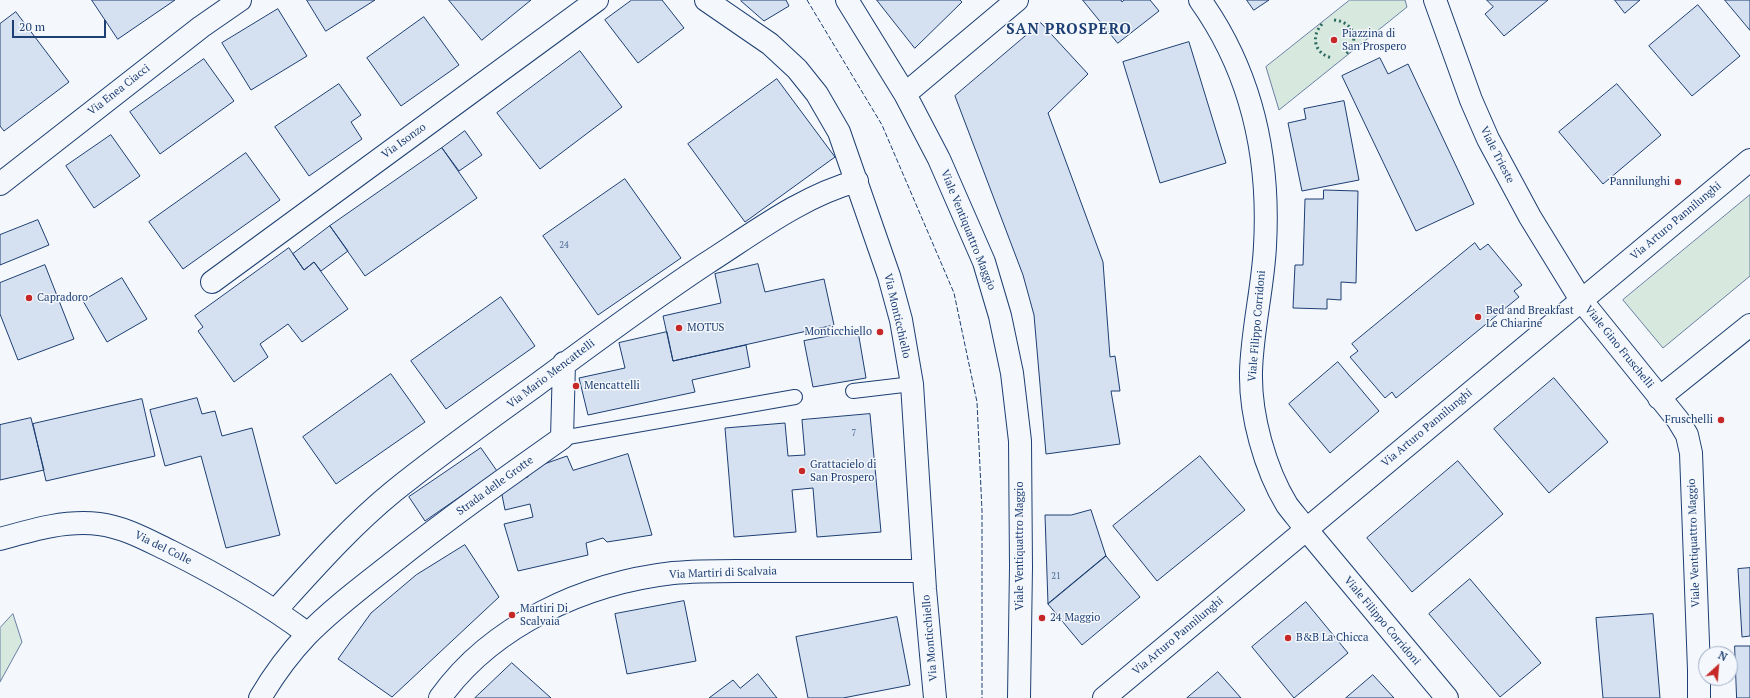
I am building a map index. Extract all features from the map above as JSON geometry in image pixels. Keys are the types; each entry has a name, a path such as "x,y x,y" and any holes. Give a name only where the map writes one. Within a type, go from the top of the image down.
{"street":[{"name":"Via Enea Ciacci","path":"0,184 201,27 240,0"},
{"name":"Via Isonzo","path":"212,282 597,0"},
{"name":"Via Monticchiello","path":"706,0 770,44 797,69 817,94 830,114 839,132 857,181 901,320 912,384 924,571 935,698"},
{"name":"Viale Ventiquattro Maggio","path":"847,0 905,94 939,159 984,262 1000,316 1012,373 1018,421 1021,466 1019,698"},
{"path":"905,94 1017,0"},
{"name":"Viale Filippo Corridoni","path":"1200,0 1223,38 1240,74 1258,130 1264,163 1266,217 1265,247 1251,373 1252,395 1259,437 1269,465 1288,505 1306,529 1447,698"},
{"name":"Viale Trieste","path":"1436,0 1472,100 1488,139 1530,218 1581,300"},
{"name":"Via Arturo Pannilunghi","path":"1104,698 1750,160"},
{"name":"Via Mario Mencattelli","path":"276,610 320,560 394,491 564,363 666,290 774,220 831,190 857,181"},
{"name":"Viale Gino Fruschelli","path":"1581,300 1648,382 1659,398 1750,325"},
{"path":"562,438 564,363"},
{"name":"Viale Ventiquattro Maggio","path":"1659,398 1678,420 1687,435 1691,453 1699,698"},
{"name":"Strada delle Grotte","path":"260,698 292,652 308,634 360,589 414,545 512,472 562,438"},
{"name":"Via del Colle","path":"0,539 52,526 78,523 100,524 124,530 191,562 276,610 308,634"},
{"name":"Via Martiri di Scalvaia","path":"440,698 455,678 483,651 521,625 562,603 629,581 661,575 692,572 924,571"}],"lane":[{"path":"853,391 912,384"},
{"name":"Strada delle Grotte","path":"562,438 795,397"}],"shaded area":[{"path":"1350,0 1405,0 1407,7 1279,110 1266,67"},
{"path":"1750,195 1750,276 1663,348 1623,300"},
{"path":"13,614 22,642 0,682 0,628"}],"building":[{"path":"92,0 175,0 118,39"},
{"path":"307,0 375,0 326,31"},
{"path":"449,0 531,0 482,40"},
{"path":"632,0 662,0 684,28 638,63 605,20"},
{"path":"786,0 789,6 764,21 741,1"},
{"path":"877,0 960,0 962,2 915,48"},
{"path":"1083,0 1121,0 1122,2 1124,0 1150,0 1159,11 1118,43"},
{"path":"1247,0 1269,0 1254,10"},
{"path":"1487,0 1548,0 1504,36 1485,14 1493,7"},
{"path":"1615,0 1640,0 1625,13"},
{"path":"1725,0 1750,0 1750,30"},
{"path":"1698,5 1740,56 1692,96 1649,46"},
{"path":"278,9 307,56 251,90 222,43"},
{"path":"16,12 69,82 4,131 0,126 0,24"},
{"path":"424,17 459,65 401,106 367,58"},
{"path":"1041,23 1088,74 1048,113 1103,262 1110,357 1115,356 1120,391 1111,391 1120,444 1046,454 1034,315 1023,275 955,96"},
{"path":"1189,42 1226,163 1160,183 1123,62"},
{"path":"580,51 622,107 540,169 497,113"},
{"path":"1380,58 1388,74 1408,64 1474,204 1416,231 1342,76"},
{"path":"204,59 234,101 160,154 130,112"},
{"path":"777,79 835,157 745,222 688,144"},
{"path":"339,84 361,115 351,122 362,139 309,176 275,127"},
{"path":"1617,84 1661,135 1603,184 1559,132"},
{"path":"1344,101 1359,180 1302,191 1288,123 1306,119 1304,109"},
{"path":"465,131 482,155 459,171 442,148"},
{"path":"111,135 140,176 94,208 66,166"},
{"path":"442,148 477,198 365,276 330,226"},
{"path":"246,153 280,200 183,269 149,222"},
{"path":"625,179 681,258 598,315 543,236"},
{"path":"1324,190 1358,191 1356,283 1341,282 1341,300 1327,299 1327,309 1293,308 1295,265 1303,265 1305,199 1323,199"},
{"path":"38,220 49,245 0,265 0,235"},
{"path":"330,226 348,251 321,271 314,262 304,270 293,254"},
{"path":"1475,243 1480,250 1488,244 1522,285 1514,291 1519,297 1396,398 1392,392 1385,398 1350,357 1358,351 1352,344"},
{"path":"289,248 304,270 314,262 348,309 302,342 288,324 260,344 268,357 234,382 198,331 203,327 195,316"},
{"path":"758,264 765,292 824,279 834,325 673,361 663,316 721,303 715,274"},
{"name":"Capradoro","path":"45,265 74,339 18,360 0,314 0,283"},
{"path":"122,278 147,319 107,342 83,301"},
{"path":"501,297 535,346 446,409 411,361"},
{"path":"858,331 866,378 813,387 804,341"},
{"path":"667,332 673,361 746,345 750,367 692,380 695,392 588,415 579,378 625,368 619,343"},
{"path":"1338,362 1379,411 1330,453 1289,404"},
{"path":"391,374 425,422 336,484 303,437"},
{"path":"1554,378 1608,442 1549,493 1494,429"},
{"path":"197,398 202,414 215,411 222,436 252,428 280,535 226,548 201,456 165,466 150,410"},
{"path":"142,399 155,456 46,481 33,424"},
{"name":"Grattacielo di San Prospero","path":"870,414 881,532 817,537 813,488 792,490 796,532 734,537 725,428 785,423 788,456 805,455 802,420"},
{"path":"31,418 44,470 0,480 0,425"},
{"path":"481,448 497,471 425,521 409,497"},
{"path":"628,454 652,535 607,542 603,538 586,543 588,555 518,571 504,524 533,517 530,504 505,510 500,485 528,477 527,470 567,456 573,470"},
{"path":"1200,456 1245,510 1157,581 1113,526"},
{"path":"1458,461 1503,514 1412,592 1367,538"},
{"path":"1091,510 1106,556 1048,604 1045,515 1071,515"},
{"path":"465,545 499,597 392,697 338,659 371,613 416,575"},
{"path":"1106,556 1140,597 1082,645 1048,604"},
{"path":"1750,568 1750,636 1742,637 1738,569"},
{"path":"1470,579 1541,663 1500,697 1429,614"},
{"path":"684,601 696,661 627,674 615,614"},
{"path":"1306,602 1348,653 1294,698 1252,647"},
{"path":"1653,614 1660,698 1603,698 1596,618"},
{"path":"897,617 910,685 843,698 808,698 796,637"},
{"path":"1738,646 1750,646 1750,698 1737,698"},
{"path":"512,663 551,698 475,698"},
{"path":"1218,672 1241,698 1187,698"},
{"path":"758,674 777,698 709,698 733,680 740,688"},
{"path":"1373,675 1394,698 1346,698"}],"hedge":[{"path":"1334,20 1346,24 1353,33 1353,44 1345,55"},
{"path":"1322,24 1316,34 1316,45 1322,53 1333,58"}],"fence":[{"path":"807,0 882,125 954,293 977,402 982,511 982,698"}],"place":[{"name":"Piazzina di San Prospero","path":"1334,40"},
{"name":"Pannilunghi","path":"1678,182"},
{"name":"Capradoro","path":"29,298"},
{"name":"Bed and Breakfast Le Chiarine","path":"1478,317"},
{"name":"MOTUS","path":"679,328"},
{"name":"Monticchiello","path":"880,332"},
{"name":"Mencattelli","path":"576,386"},
{"name":"Fruschelli","path":"1721,420"},
{"name":"Grattacielo di San Prospero","path":"802,471"},
{"name":"Martiri Di Scalvaia","path":"512,615"},
{"name":"24 Maggio","path":"1042,618"},
{"name":"B&B La Chicca","path":"1288,638"}],"district":[{"name":"SAN PROSPERO","path":"1069,30"}]}
